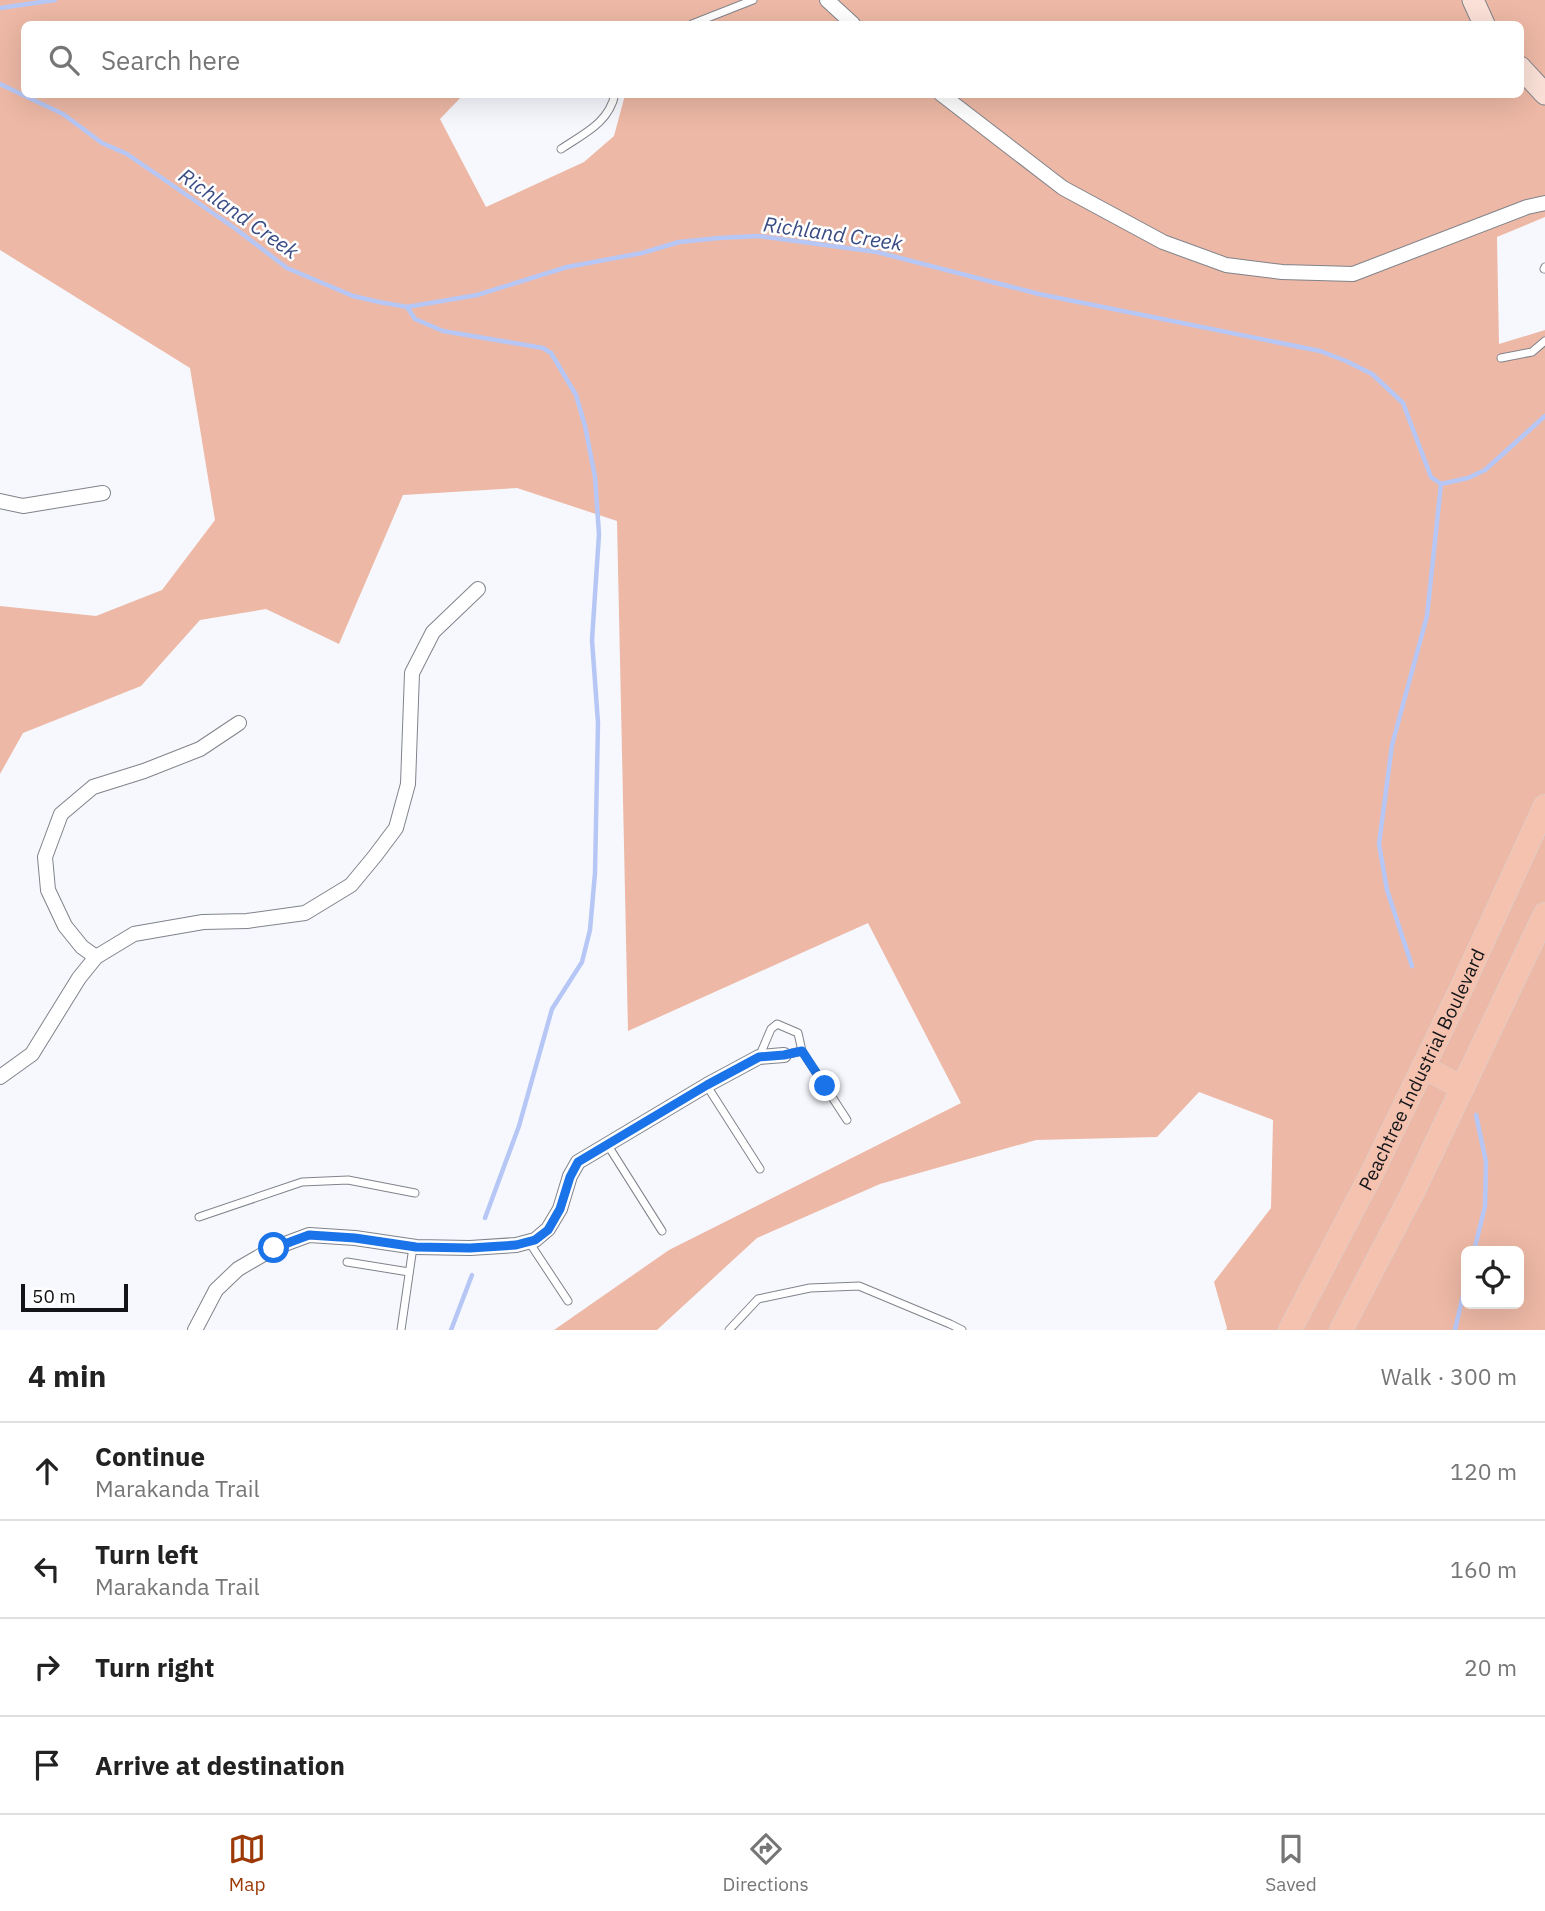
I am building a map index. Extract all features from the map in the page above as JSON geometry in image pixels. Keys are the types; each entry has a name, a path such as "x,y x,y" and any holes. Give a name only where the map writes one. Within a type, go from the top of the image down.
{"main road":[{"name":"Peachtree Industrial Boulevard","path":"1290,1330 1372,1173 1545,806"},
{"path":"1341,1330 1412,1194 1545,914"},
{"path":"1423,1067 1463,1088"}],"street":[{"path":"827,0 850,21"},
{"path":"1474,0 1482,21"},
{"path":"1524,70 1545,94"},
{"path":"946,98 1063,188 1163,243 1226,265 1282,272 1353,274 1527,207 1545,203"},
{"path":"0,501 23,506 103,493"},
{"path":"0,1077 32,1054 79,978 96,957 134,934 203,922 247,921 305,913 351,885 396,828 408,784 412,673 433,632 478,589"},
{"path":"96,957 82,947 65,926 48,890 45,857 61,814 93,787 200,749 239,723"},
{"path":"195,1330 216,1290 238,1269 274,1248 309,1235 355,1238 413,1247 470,1248 516,1245 535,1240 548,1230 560,1209 570,1177 578,1162 759,1057 784,1055"}],"lane":[{"path":"700,21 753,0"},
{"path":"561,149 601,122 614,98"},
{"path":"1501,358 1532,352 1545,341"},
{"path":"759,1057 771,1028 778,1024 798,1032 802,1051 847,1120"},
{"path":"784,1055 802,1051"},
{"path":"707,1085 760,1169"},
{"path":"606,1144 662,1231"},
{"path":"199,1217 302,1182 348,1180 415,1193"},
{"path":"528,1242 568,1301"},
{"path":"401,1330 413,1247"},
{"path":"347,1262 409,1272"},
{"path":"729,1330 758,1299 810,1288 859,1286 962,1330"}],"shaded area":[{"path":"0,0 1545,0 1545,217 1497,237 1499,344 1545,330 1545,1330 1226,1330 1214,1282 1271,1208 1273,1120 1199,1092 1157,1137 1036,1140 880,1184 757,1238 657,1330 554,1330 669,1250 961,1103 868,923 628,1031 617,521 517,488 403,495 339,644 266,609 200,620 141,686 23,733 0,774 0,606 96,616 162,590 215,520 190,368 0,250","holes":["21,21 1524,21 1524,98 624,98 614,136 584,162 486,207 440,119 460,98 21,98"]}],"waterway":[{"path":"0,8 55,0"},
{"name":"Richland Creek","path":"0,84 21,94"},
{"name":"Richland Creek","path":"29,98 63,114 102,143 127,154 236,229 287,268 353,296 379,302 407,307 477,295 567,267 642,253 679,242 758,236 877,252 1039,294 1320,351 1372,374 1403,403 1431,477 1441,484 1468,478 1485,470 1545,416"},
{"path":"407,307 415,319 443,331 543,348 551,353 576,395 595,477 599,534 592,640 598,723 595,873 590,930 582,962 552,1009 519,1126 485,1218"},
{"path":"1412,966 1387,890 1379,844 1392,745 1427,616 1441,484"},
{"path":"1475,1246 1485,1206 1486,1162 1476,1115"},
{"path":"451,1330 472,1275"},
{"path":"1455,1330 1461,1304"}],"route":[{"path":"274,1248 309,1235 355,1238 416,1247 470,1248 516,1245 535,1240 548,1230 560,1209 570,1177 578,1162 759,1057 802,1051 825,1086"}]}
